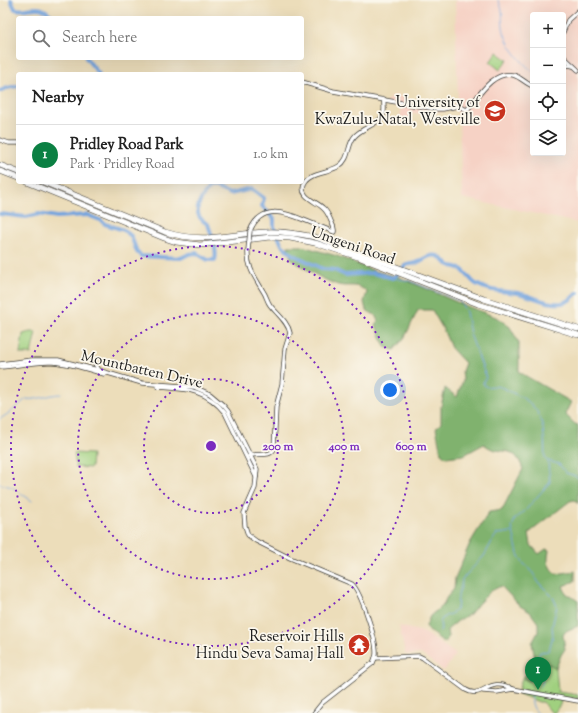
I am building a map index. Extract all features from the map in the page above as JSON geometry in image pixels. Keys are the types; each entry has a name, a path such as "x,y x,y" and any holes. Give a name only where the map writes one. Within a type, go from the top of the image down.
{"highway":[{"path":"0,165 16,171"},
{"path":"0,171 16,177"},
{"name":"Umgeni Road","path":"32,184 164,238 189,244 214,245 271,237 315,243 358,257 478,304 578,335"},
{"name":"Umgeni Road","path":"47,184 165,232 183,237 212,239 268,232 281,232 325,240 484,299 578,329"}],"street":[{"path":"566,25 568,20 578,11"},
{"path":"566,59 578,70"},
{"path":"566,66 574,66"},
{"path":"304,83 333,91 436,109 458,106 467,110 491,83 501,76 512,75 530,84"},
{"path":"249,456 254,454 269,454 274,449 276,408 282,384 285,349 290,333 287,325 270,305 264,292 254,277 248,261 250,231 257,220 268,214 277,212 284,213 334,232 333,224 326,211 305,195 303,189 304,184 310,177 336,168 345,162 354,137 380,120 383,116 384,99"},
{"path":"0,140 9,143 16,143"},
{"name":"Mountbatten Drive","path":"0,366 32,360 47,359 74,363 142,383 194,387 204,391 228,411 249,456 257,469 255,488 244,513 245,526 248,534 256,541 290,558 319,571 346,580 354,586 358,591 375,642 375,658 373,663"},
{"name":"Mountbatten Drive","path":"0,366 35,362 53,362 71,365 139,384 197,391 214,399"},
{"path":"94,364 99,370"},
{"path":"375,658 381,659 419,656 470,692 475,693 482,691 494,684 578,701"},
{"path":"314,713 322,702 373,663 381,659"},
{"path":"482,691 497,692 513,689"}],"shaded area":[{"name":"University of KwaZulu-Natal, Westville","path":"455,0 578,0 578,223 462,198 459,114 454,109 440,112 427,110 422,114 413,113 408,125 400,123 401,107 386,102 392,96 398,95 404,99 440,107 458,103"},
{"path":"399,626 423,632 456,654 444,671 421,654 407,655 405,653"}],"green space":[{"path":"497,52 508,60 500,70 490,62"},
{"path":"288,246 302,246 337,256 375,271 399,277 461,304 496,317 510,327 519,343 519,372 571,402 565,414 578,425 578,504 575,500 570,501 529,533 531,545 539,554 546,549 549,550 548,563 556,574 575,571 575,581 563,586 566,593 578,601 578,626 566,631 563,635 565,649 556,668 549,664 530,681 522,678 536,665 532,643 538,632 538,623 530,612 520,606 501,586 491,591 470,614 459,620 447,630 448,637 445,643 429,631 426,626 430,616 443,605 447,597 454,589 455,578 470,543 489,512 502,510 523,469 515,455 506,451 495,450 484,444 464,455 446,457 441,453 436,428 441,423 441,407 445,388 457,397 463,380 462,371 465,363 451,348 443,329 432,310 418,310 405,337 394,350 385,347 376,325 378,321 375,315 366,310 364,302 367,292 356,286 338,285 314,274 291,259"},
{"path":"36,332 31,354 20,354 23,334"},
{"path":"74,453 92,454 91,468 76,467"},
{"path":"550,664 556,668 558,692 578,695 578,699 562,697 560,705 554,713 552,713 543,702 539,702 519,694 522,678 530,681"}],"waterway":[{"path":"11,0 15,9 21,10 39,8 43,9 52,16"},
{"path":"498,0 501,8 504,33 518,57 530,69"},
{"path":"88,60 97,72"},
{"path":"0,91 16,86"},
{"path":"0,214 26,217 39,214 57,217 87,215 100,220 105,224 124,230 131,236 137,252 141,256 181,258 189,254 196,253 208,260 215,260 215,247 208,224 202,220 198,212 198,207 202,197 209,188 216,188 230,194 252,189 264,198 262,206 274,219 274,227 282,245 292,254 323,269 334,270 345,275 373,273 393,278 407,264 416,263 429,256 438,256 447,264 461,269 472,281 481,287 497,291 524,294 550,303 567,302 578,293"},
{"path":"393,278 411,281 460,301 466,312 470,334 485,374 486,378 483,382 484,385 487,387 495,386 505,389 525,399 533,406 541,419 543,427 545,459 559,464 566,473 578,478"},
{"path":"0,419 26,399 61,394"},
{"path":"540,687 543,679 538,656 540,652 548,651 550,647 553,635 552,627 557,606 553,597 539,583 531,570 523,563 518,554 512,527 515,519 525,511 550,482 548,462"},
{"path":"0,484 12,487 32,501"},
{"path":"440,632 440,622 442,619 453,613 457,608 458,595 462,579 484,556 497,534 513,532"},
{"path":"532,695 532,705 538,713"}],"place":[{"name":"University of KwaZulu-Natal, Westville","path":"495,111"},
{"name":"Reservoir Hills Hindu Seva Samaj Hall","path":"359,645"},
{"name":"Pridley Road Park","path":"538,690"}]}
